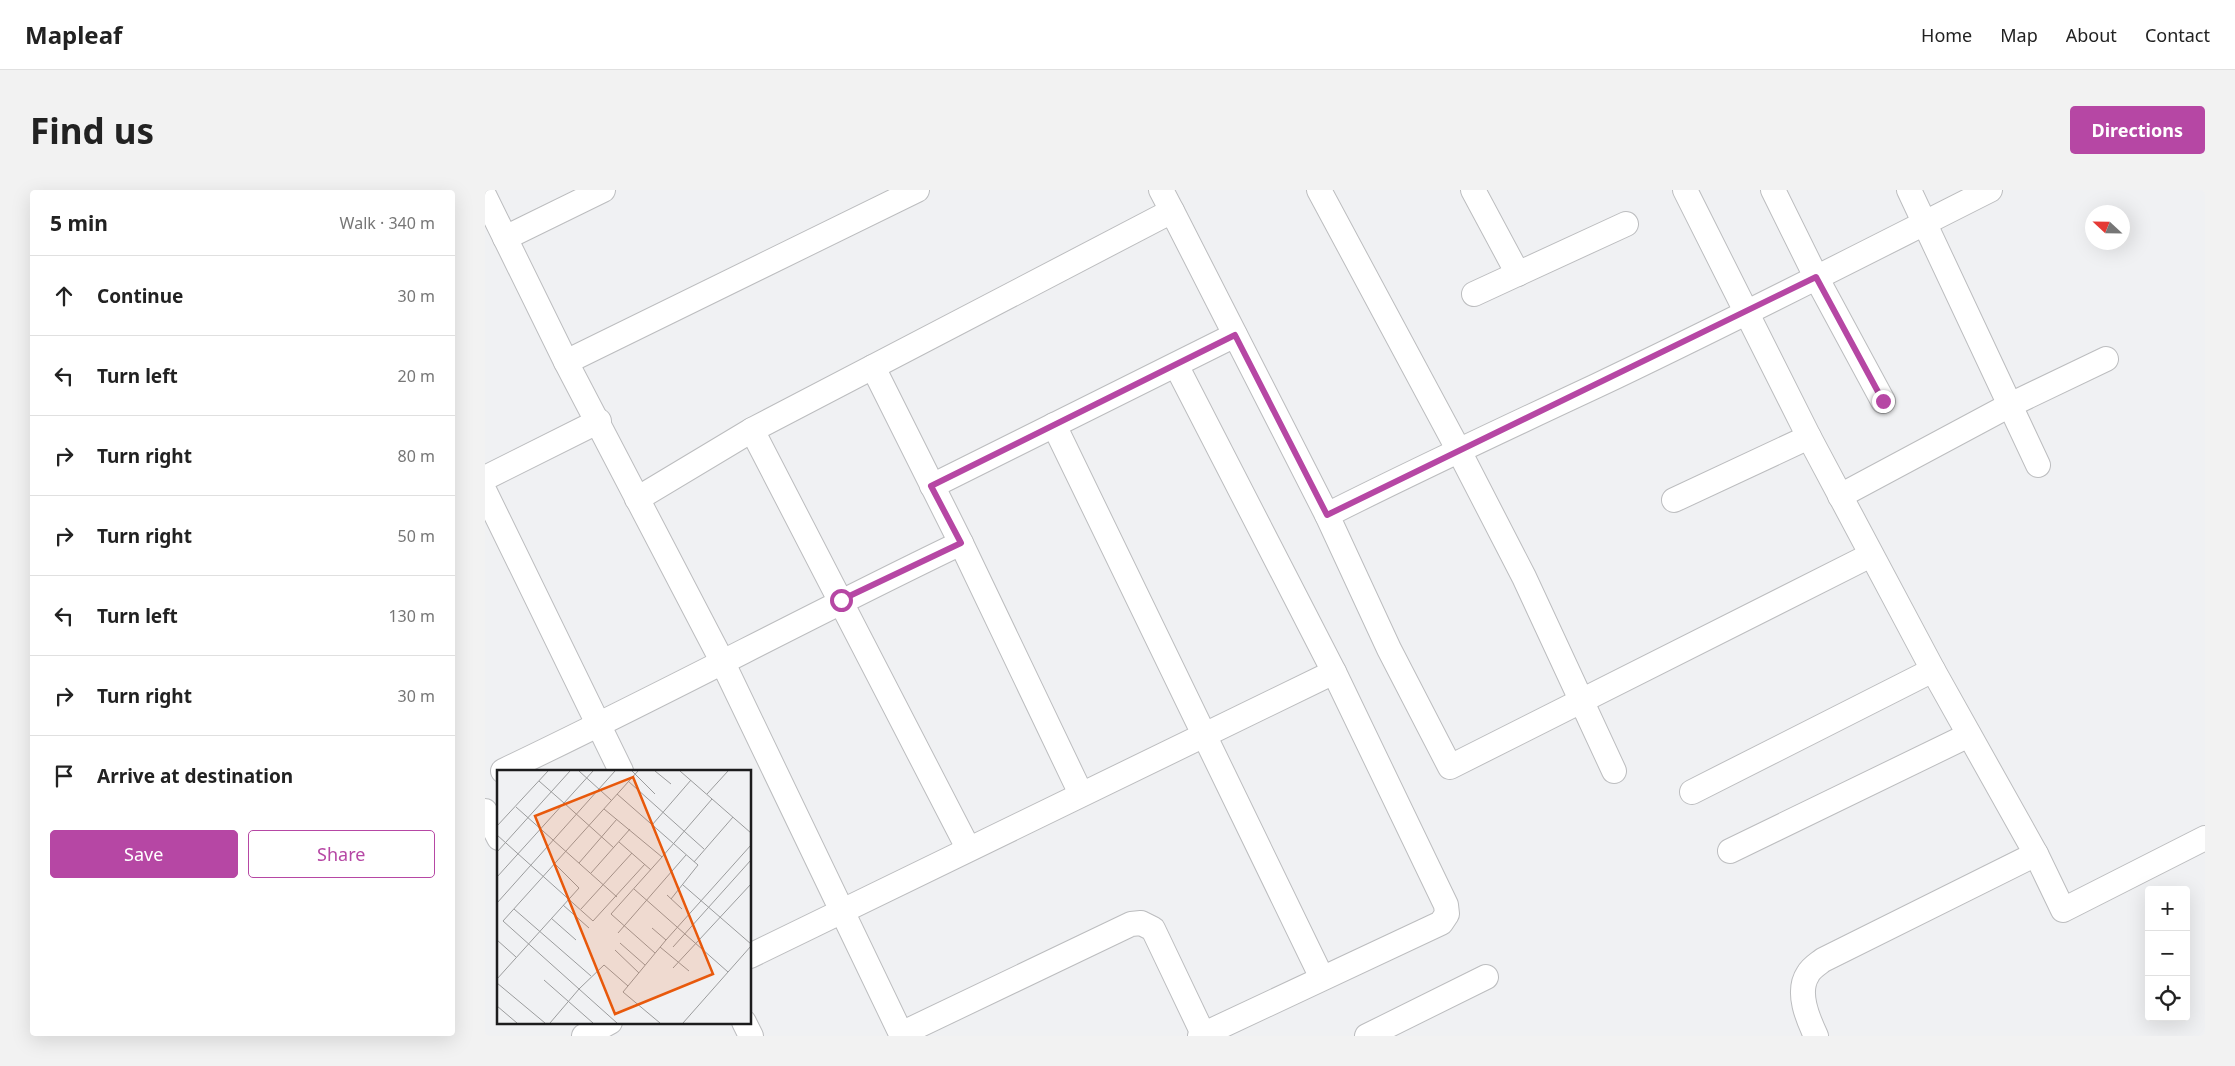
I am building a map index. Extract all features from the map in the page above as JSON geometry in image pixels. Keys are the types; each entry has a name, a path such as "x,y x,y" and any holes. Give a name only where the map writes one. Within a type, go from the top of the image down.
{"street":[{"path":"505,238 603,190"},
{"path":"1161,190 1327,515 1389,649 1450,767 1871,555"},
{"path":"1319,190 1459,449 1524,577 1614,771"},
{"path":"1473,190 1518,274"},
{"path":"1685,190 1809,437 1933,670 2037,854 2063,910 2205,838"},
{"path":"1773,190 1816,277 1883,401"},
{"path":"1909,190 2037,465"},
{"path":"1327,515 1459,449 1597,386 1990,190"},
{"path":"566,362 910,191"},
{"path":"485,197 566,362 599,421 637,499 722,661 902,1035 1131,924 1141,923 1153,929 1202,1035 1441,923 1447,914 1446,905 1334,672 1176,364"},
{"path":"637,499 752,430 1172,211"},
{"path":"1474,294 1626,224"},
{"path":"931,486 1235,335"},
{"path":"1840,496 2010,405 2106,359"},
{"path":"873,367 961,543 1081,794"},
{"path":"485,478 599,421"},
{"path":"1054,425 1322,978"},
{"path":"752,430 968,848"},
{"path":"1674,500 1809,437"},
{"path":"485,492 620,770"},
{"path":"505,770 598,726 841,600 961,543"},
{"path":"1692,792 1933,670"},
{"path":"751,956 968,848 1334,672"},
{"path":"1730,851 1969,735"},
{"path":"485,780 497,774"},
{"path":"485,811 497,834"},
{"path":"1816,1036 1806,1015 1803,988 1807,974 1823,960 2037,854"},
{"path":"1367,1036 1486,976"},
{"path":"745,1024 751,1036"}],"route":[{"path":"841,600 961,543 931,486 1235,335 1327,515 1459,449 1597,386 1816,277 1883,401"}]}
